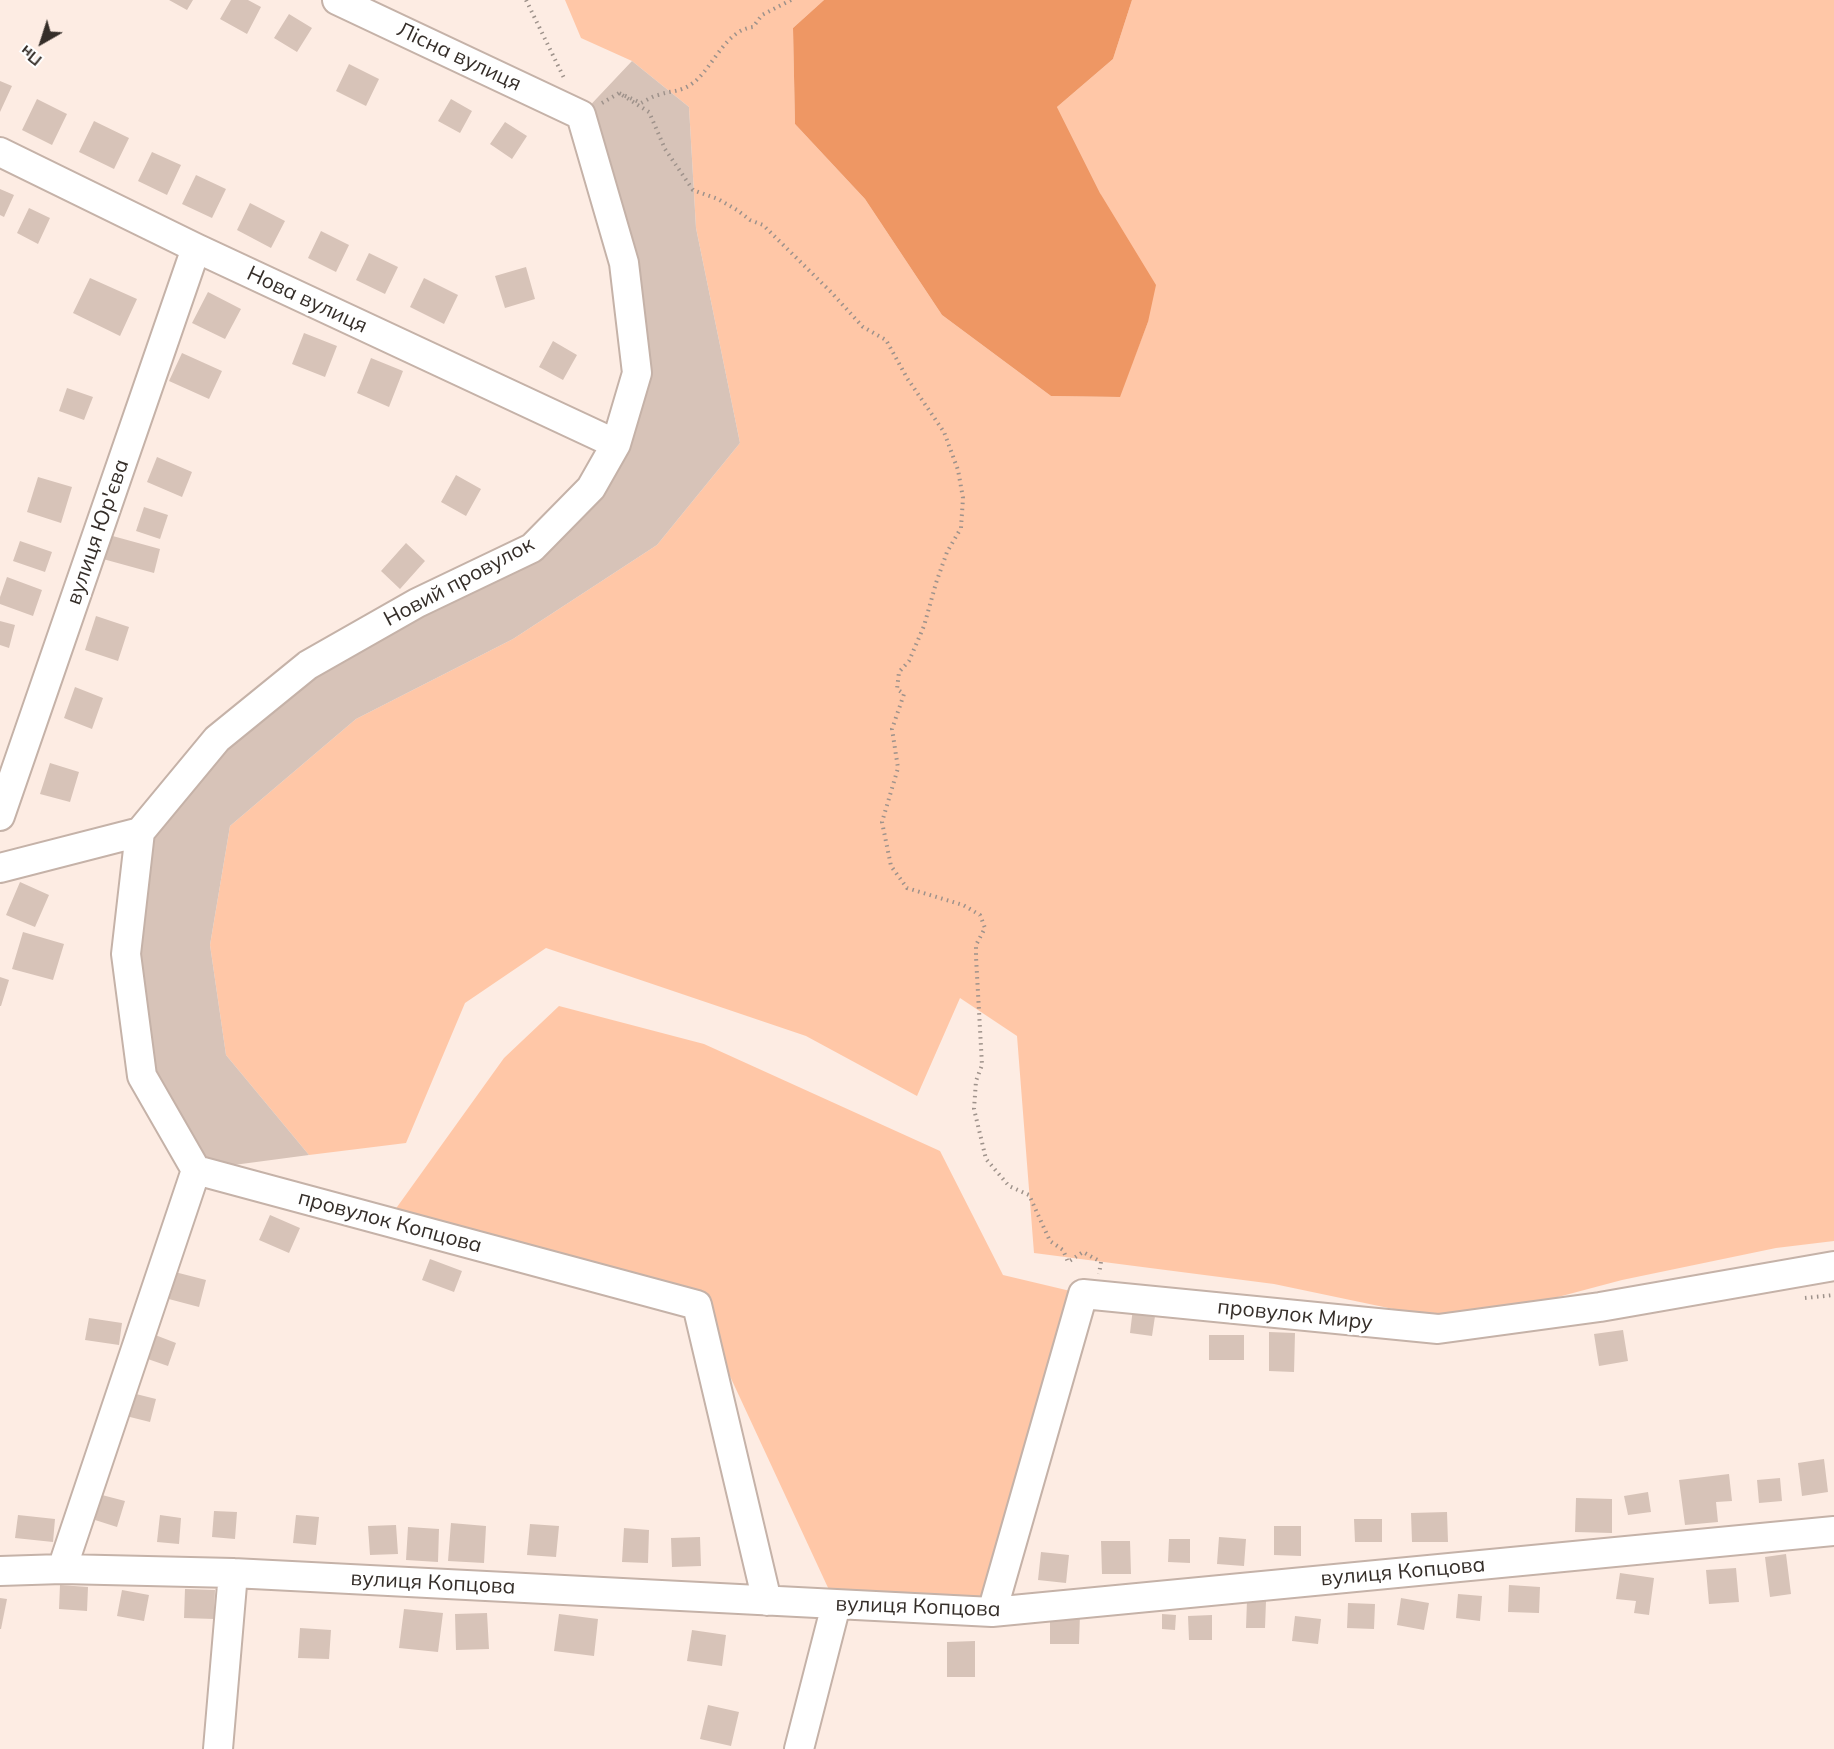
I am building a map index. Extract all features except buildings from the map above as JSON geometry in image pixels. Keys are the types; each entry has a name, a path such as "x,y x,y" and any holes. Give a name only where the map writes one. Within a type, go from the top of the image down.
{"street":[{"name":"Лісна вулиця","path":"337,0 581,115"},
{"name":"Новий провулок","path":"140,832 217,739 308,665 417,603 532,548 591,488 616,444 637,373 624,263 581,115"},
{"name":"Нова вулиця","path":"0,152 196,248 616,444"},
{"name":"вулиця Юр'єва","path":"0,816 196,248"},
{"path":"0,868 140,832 126,954 142,1076 196,1170 62,1569"},
{"name":"провулок Копцова","path":"196,1170 697,1305 767,1601"},
{"name":"провулок Миру","path":"992,1612 1083,1294 1438,1329 1600,1307 1834,1266"},
{"name":"вулиця Копцова","path":"0,1571 62,1569 233,1573 992,1612 1834,1531"},
{"path":"218,1749 233,1573"},
{"path":"799,1749 836,1605"}],"path":[{"path":"526,0 581,115"},
{"path":"791,0 762,15 753,27 746,28 726,43 708,69 693,83 675,93 658,95 641,103 619,93 649,112 665,149 693,190 718,199 750,220 763,225 863,327 886,340 907,378 944,432 958,470 963,498 961,528 944,562 924,626 909,661 899,672 897,689 904,694 892,729 898,768 882,822 891,866 907,888 963,905 980,915 985,928 976,945 982,1065 976,1082 974,1109 986,1159 1009,1186 1029,1195 1050,1241 1063,1250 1068,1262 1083,1252 1101,1262 1098,1279"},
{"path":"1799,1298 1834,1295"}],"shaded area":[{"path":"565,0 824,0 793,28 795,124 865,199 942,315 1051,396 1119,397 1148,322 1100,193 1057,107 1113,59 1132,0 1834,0 1834,1241 1776,1248 1622,1280 1460,1323 1274,1284 1034,1253 1017,1036 960,998 917,1096 806,1036 546,948 465,1003 406,1143 309,1155 226,1055 210,945 230,826 356,719 513,639 657,545 740,443 696,228 689,107 632,61 581,38"},
{"path":"824,0 1132,0 1113,59 1057,107 1100,193 1156,285 1148,322 1120,397 1051,396 942,315 865,199 795,124 793,28"},
{"path":"559,1006 704,1044 940,1151 1003,1275 1083,1294 992,1612 836,1605 697,1305 387,1221 504,1058"}]}
